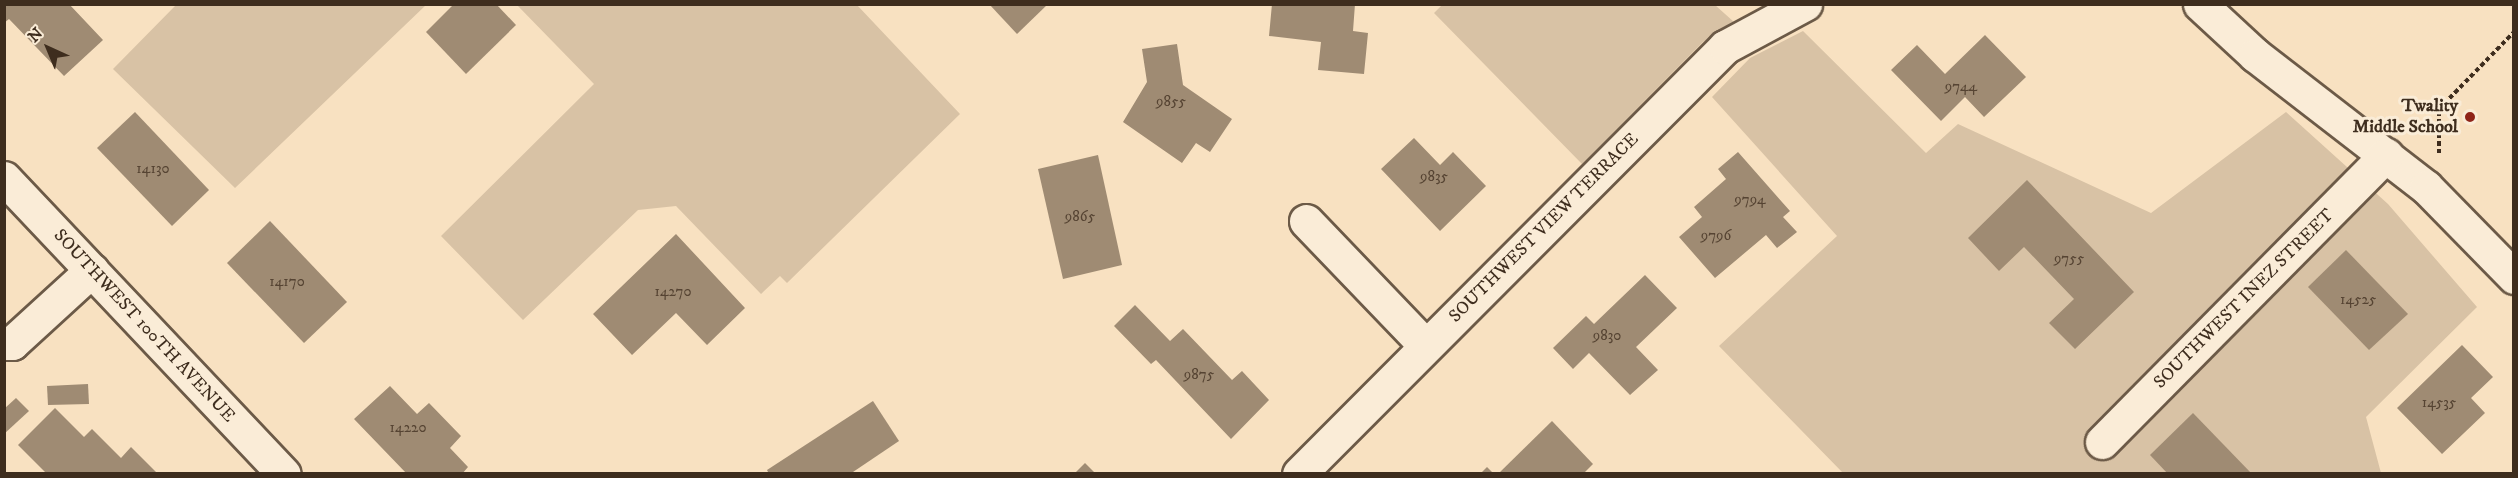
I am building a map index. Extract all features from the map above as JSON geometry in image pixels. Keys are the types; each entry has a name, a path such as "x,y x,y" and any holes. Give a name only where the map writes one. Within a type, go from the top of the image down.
{"street":[{"name":"SOUTHWEST VIEW TERRACE","path":"1299,474 1725,47 1805,4"},
{"path":"2200,4 2255,55 2386,155 2440,201 2514,277"},
{"name":"SOUTHWEST INEZ STREET","path":"2102,442 2386,155"},
{"name":"SOUTHWEST 100TH AVENUE","path":"4,178 284,474"},
{"path":"1306,220 1426,346"},
{"path":"4,343 12,343 92,270"}],"path":[{"path":"2439,157 2439,109 2514,32"}],"shaded area":[{"path":"1443,4 1715,5 1734,22 1703,42 1582,164 1434,13"},
{"path":"176,5 426,5 235,188 113,69"},
{"path":"517,5 857,5 960,114 787,283 780,276 761,294 676,206 638,210 523,320 441,236 594,84"},
{"path":"1803,31 1926,153 1958,124 2151,213 2286,112 2388,204 2477,307 2366,417 2381,473 1843,473 1719,346 1837,236 1712,97 1750,58"}],"building":[{"path":"4,4 69,4 103,40 64,76 9,19 4,23"},
{"path":"454,4 496,4 516,25 466,74 426,32"},
{"path":"989,4 1048,4 1017,34"},
{"path":"1272,4 1355,4 1353,31 1368,33 1364,74 1318,70 1321,42 1269,36"},
{"path":"1985,35 2026,77 1984,117 1965,97 1941,121 1891,70 1917,45 1945,74"},
{"path":"1177,44 1183,85 1232,119 1210,152 1196,143 1182,163 1123,122 1147,82 1142,49"},
{"path":"135,112 209,190 172,226 97,148"},
{"path":"1414,138 1440,165 1453,152 1486,186 1440,231 1381,169"},
{"path":"1738,152 1790,211 1783,217 1797,232 1777,248 1766,235 1715,278 1679,237 1702,217 1694,207 1726,179 1718,169"},
{"path":"1098,155 1122,265 1063,279 1038,169"},
{"path":"2027,180 2134,292 2075,349 2049,323 2074,299 2024,247 1999,271 1968,238"},
{"path":"270,221 347,302 304,343 227,263"},
{"path":"676,234 745,308 707,345 676,313 632,355 593,314"},
{"path":"2346,250 2408,314 2369,350 2308,287"},
{"path":"1645,275 1677,308 1636,347 1658,370 1630,395 1589,353 1573,369 1553,348 1586,316 1594,324"},
{"path":"1135,305 1170,341 1183,329 1232,380 1242,371 1269,400 1231,439 1156,360 1151,364 1114,326"},
{"path":"2462,345 2493,377 2471,398 2485,413 2442,454 2397,408"},
{"path":"88,384 89,404 48,405 47,386"},
{"path":"390,386 417,414 429,403 461,436 450,448 468,467 462,474 407,474 354,419"},
{"path":"16,398 29,411 4,434 4,409"},
{"path":"873,401 899,441 850,474 769,474 767,470"},
{"path":"55,408 84,437 92,429 121,458 131,447 158,474 47,474 18,445"},
{"path":"2193,413 2252,474 2168,474 2150,455"},
{"path":"1552,421 1593,464 1583,474 1498,474"},
{"path":"1085,463 1096,474 1074,474"},
{"path":"1487,467 1494,474 1480,474"}],"place":[{"name":"Twality Middle School","path":"2470,117"}]}
